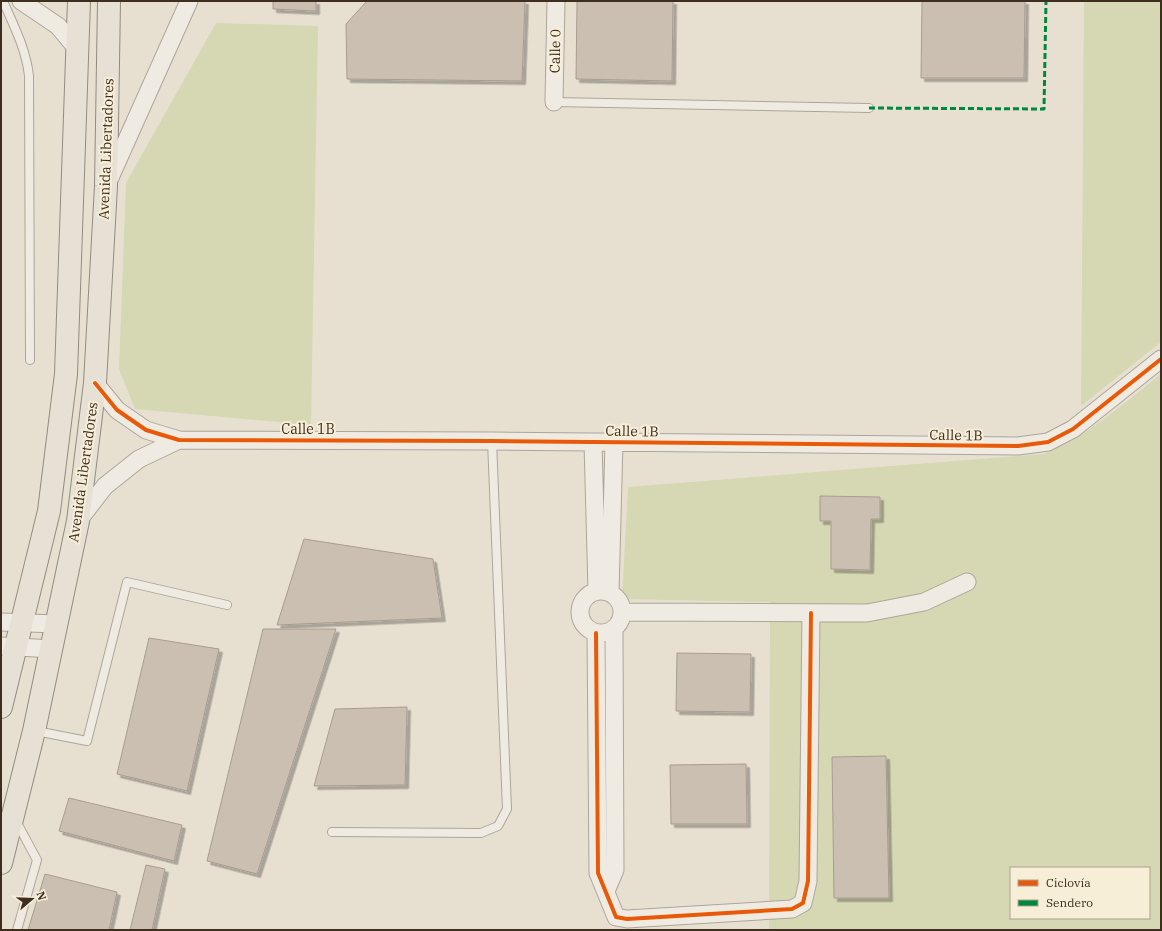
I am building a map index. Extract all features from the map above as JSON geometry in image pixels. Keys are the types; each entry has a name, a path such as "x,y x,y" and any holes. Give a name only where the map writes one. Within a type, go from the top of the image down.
{"main road":[{"name":"Avenida Libertadores","path":"1,707 9,646 22,624 48,511 66,374 79,1"},
{"name":"Avenida Libertadores","path":"1,863 14,817 34,731 78,521 95,383 106,186 109,1"}],"street":[{"path":"21,1 58,26 78,50"},
{"path":"106,186 189,1"},
{"name":"Calle 0","path":"554,102 556,1"},
{"name":"Calle 1B","path":"95,383 117,410 128,418 146,430 179,440 492,441 1010,446 1048,442 1073,429 1161,359"},
{"name":"Calle 1B","path":"78,521 105,486 139,459 179,440"},
{"path":"594,442 604,592"},
{"path":"604,592 614,442"},
{"path":"622,612 867,612 924,602 967,582"},
{"path":"604,592 617,598 621,604 622,612 618,625 614,630 596,633 590,631 584,626 579,612 584,598 604,592"},
{"path":"596,633 598,873 616,917 627,919 792,908 804,903 808,881 811,613"},
{"path":"1,622 22,624 57,624"},
{"path":"606,891 615,870 614,630"},
{"path":"9,646 52,649"}],"lane":[{"path":"3,1 20,39 27,60 29,76 30,360"},
{"path":"554,102 869,108"},
{"path":"332,832 481,834 498,826 506,809 492,441"},
{"path":"34,731 87,741 127,582 226,605"},
{"path":"14,817 38,860 17,930"}],"green space":[{"path":"1084,1 1161,1 1161,342 1081,406"},
{"path":"216,23 318,26 311,425 135,409 119,369 126,183"},
{"path":"1161,374 1161,930 769,930 770,602 622,599 628,487 1044,454 1076,438"}],"building":[{"path":"273,1 316,1 316,11 273,9"},
{"path":"367,1 525,1 522,81 347,79 346,24"},
{"path":"577,1 673,1 672,81 576,79"},
{"path":"922,1 1025,1 1024,78 921,78"},
{"path":"820,496 880,497 880,519 871,519 870,570 831,569 831,521 820,521"},
{"path":"304,539 433,559 442,618 277,625"},
{"path":"263,629 336,629 257,874 207,861"},
{"path":"149,638 219,649 187,791 117,774"},
{"path":"677,653 751,654 750,712 676,711"},
{"path":"407,707 405,785 314,786 335,709"},
{"path":"886,756 889,898 834,898 832,757"},
{"path":"746,764 747,824 671,824 670,765"},
{"path":"69,798 182,825 174,861 59,831"},
{"path":"146,865 165,869 152,930 130,930"},
{"path":"45,874 117,892 109,930 28,930"}],"marked path":[{"path":"869,108 1044,109 1046,1"}],"cycle path":[{"path":"95,383 117,410 146,430 179,440 492,441 1018,446 1048,442 1073,429 1161,359"},
{"path":"596,633 598,873 616,917 627,919 792,909 803,903 808,881 811,613"}]}
